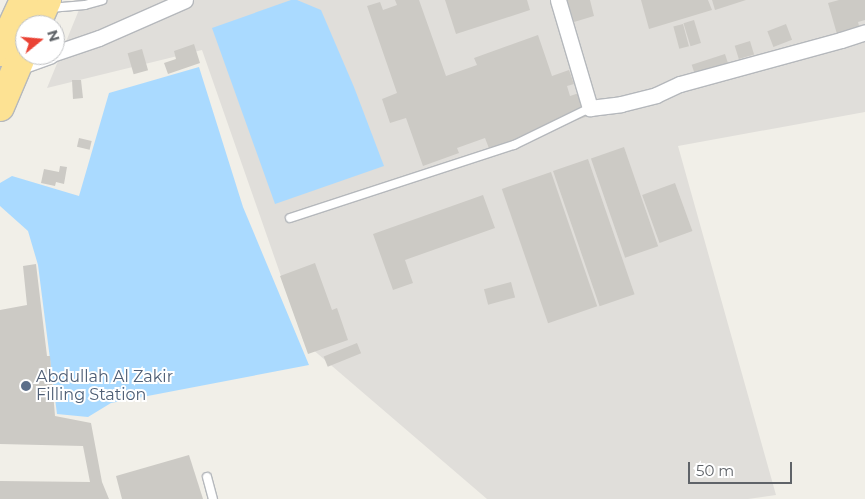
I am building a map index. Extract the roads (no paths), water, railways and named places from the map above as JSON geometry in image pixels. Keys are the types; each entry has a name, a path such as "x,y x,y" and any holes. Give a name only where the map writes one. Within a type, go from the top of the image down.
{"highway":[{"path":"0,107 14,56 37,8"}],"street":[{"path":"65,50 99,38 185,0"},
{"path":"558,0 590,108 621,104 656,95 680,84 865,32"}],"lane":[{"path":"37,8 85,5 102,0"},
{"path":"290,218 514,145 590,108"},
{"path":"207,477 214,499"}],"water":[{"path":"291,0 297,0 321,10 354,87 384,166 275,204 212,28"},
{"path":"199,67 243,207 309,365 111,403 88,417 57,414 38,265 28,231 0,206 0,183 12,176 79,196 109,93"}],"place":[{"name":"Abdullah Al Zakir Filling Station","path":"26,386"}]}
